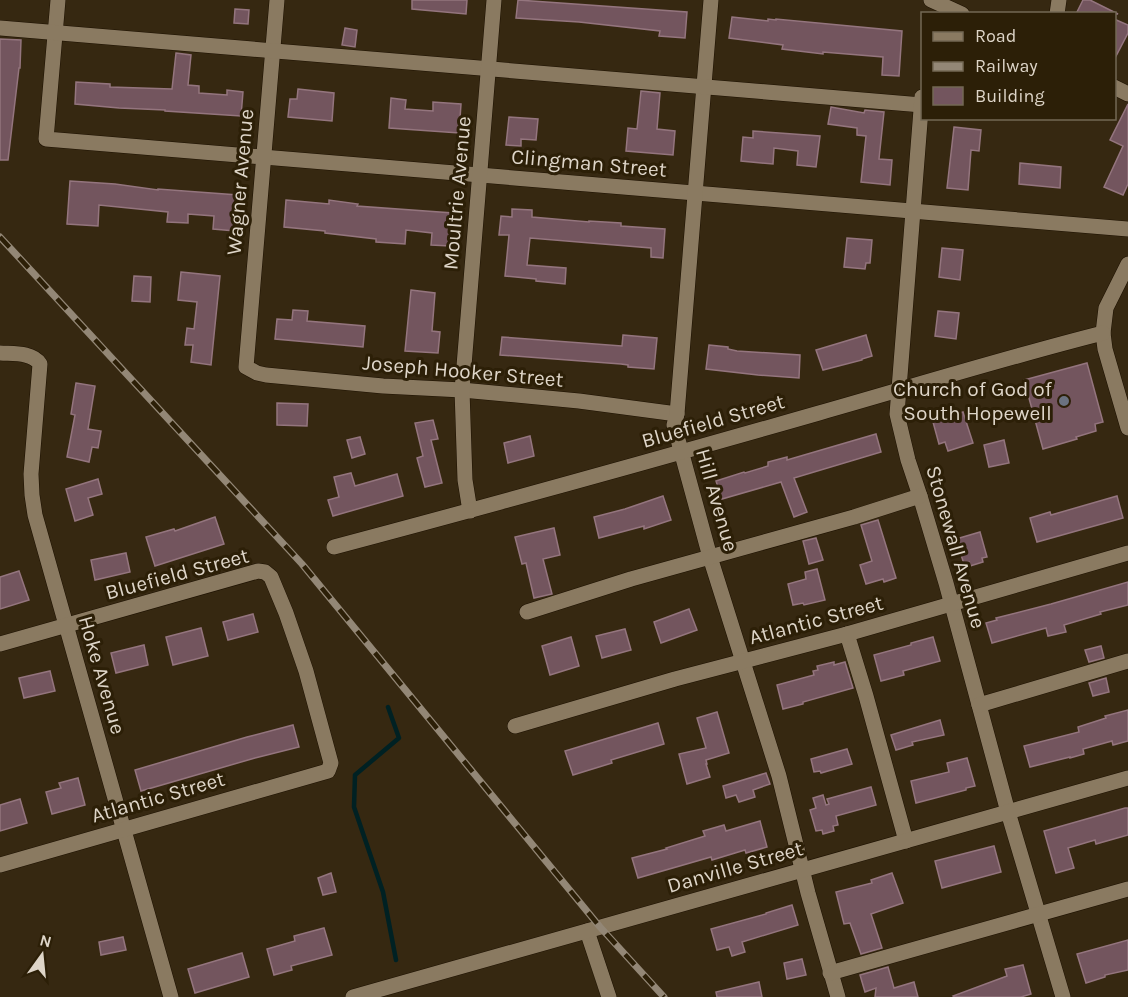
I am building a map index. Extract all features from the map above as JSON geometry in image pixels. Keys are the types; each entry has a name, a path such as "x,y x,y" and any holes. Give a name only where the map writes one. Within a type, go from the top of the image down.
{"street":[{"path":"55,33 58,0"},
{"name":"Wagner Avenue","path":"246,367 277,0"},
{"name":"Moultrie Avenue","path":"470,511 465,480 462,390 494,0"},
{"name":"Hill Avenue","path":"711,0 677,414 674,425 710,557 779,776 802,870 838,997"},
{"path":"931,0 958,12"},
{"path":"0,28 921,105"},
{"name":"Clingman Street","path":"55,33 46,139 1128,229"},
{"name":"Stonewall Avenue","path":"921,117 898,391 899,429 952,604 1008,812 1063,997"},
{"path":"1128,264 1106,308 1103,333 1128,428"},
{"name":"Bluefield Street","path":"334,547 898,391 969,368 1103,333"},
{"name":"Hoke Avenue","path":"0,353 32,356 37,360 40,369 31,474 38,530 171,997"},
{"name":"Joseph Hooker Street","path":"246,367 266,375 579,401 677,414"},
{"path":"527,612 631,579 854,517 920,496"},
{"name":"Atlantic Street","path":"515,726 1128,553"},
{"name":"Bluefield Street","path":"0,644 258,571 265,572 271,577 286,613 306,671 331,763 328,771"},
{"path":"847,634 906,841"},
{"path":"979,705 1128,662"},
{"name":"Atlantic Street","path":"0,865 328,771"},
{"name":"Danville Street","path":"353,997 1128,778"},
{"path":"830,973 1128,889"},
{"path":"587,931 609,997"}],"building":[{"path":"412,0 467,0 466,14 412,9"},
{"path":"518,0 687,12 685,38 659,36 660,31 516,18"},
{"path":"1083,0 1090,0 1114,12 1077,12"},
{"path":"235,9 249,10 248,24 234,23"},
{"path":"732,17 902,31 899,76 882,75 883,57 782,49 783,45 729,38"},
{"path":"1116,20 1128,25 1128,33 1116,56"},
{"path":"345,28 357,30 355,47 342,45"},
{"path":"0,39 21,40 20,68 8,160 0,160"},
{"path":"176,53 191,55 188,85 199,86 199,93 227,95 227,90 243,92 241,116 75,104 76,82 110,84 110,87 172,89"},
{"path":"298,89 334,93 332,121 288,117 290,99 297,99"},
{"path":"641,91 660,93 657,129 675,131 673,155 626,151 628,128 637,129"},
{"path":"391,98 406,100 405,109 433,111 433,102 461,104 459,133 389,128"},
{"path":"1128,104 1128,184 1123,195 1104,187 1123,146 1110,140"},
{"path":"831,107 864,113 865,110 884,112 879,159 892,160 890,185 861,182 866,136 857,135 857,128 828,124"},
{"path":"509,117 538,119 536,140 521,139 521,146 506,145"},
{"path":"954,127 981,130 979,151 971,150 968,190 947,188"},
{"path":"753,131 820,136 816,167 797,165 798,151 774,148 773,164 741,161 743,137 753,138"},
{"path":"1020,163 1061,167 1060,188 1019,184"},
{"path":"70,181 238,195 235,231 213,229 214,216 188,214 188,223 167,222 168,212 99,205 98,226 67,224"},
{"path":"286,200 329,204 329,200 358,204 357,206 453,213 450,246 431,245 432,233 406,230 405,244 376,242 376,239 284,227"},
{"path":"512,209 532,210 532,217 621,223 621,226 665,229 663,258 651,257 651,248 530,238 527,265 566,268 565,284 505,276 509,235 499,235 501,216 512,217"},
{"path":"847,238 872,240 870,263 866,263 865,269 844,267"},
{"path":"942,248 963,250 960,280 939,277"},
{"path":"181,272 220,276 211,365 191,362 193,345 185,345 187,328 194,329 197,302 178,300"},
{"path":"134,276 151,277 150,302 132,301"},
{"path":"411,290 435,293 432,331 440,332 438,353 405,351"},
{"path":"293,310 308,311 307,321 365,326 363,347 275,339 277,319 292,320"},
{"path":"938,311 959,313 956,339 935,336"},
{"path":"623,335 657,338 654,369 628,367 628,365 621,364 500,355 502,337 622,346"},
{"path":"866,335 872,356 823,370 816,350"},
{"path":"709,345 728,347 728,349 737,351 800,355 799,378 706,369"},
{"name":"Church of God of South Hopewell","path":"1087,363 1103,422 1095,424 1096,431 1043,449 1024,380"},
{"path":"76,383 95,386 88,429 101,431 98,448 92,447 89,462 67,457 75,415 71,414"},
{"path":"277,403 308,404 307,426 277,425"},
{"path":"963,412 973,443 948,451 945,442 939,444 933,422"},
{"path":"433,420 438,439 431,440 442,483 425,487 417,458 423,456 415,423"},
{"path":"876,434 881,452 794,478 807,512 794,517 781,482 722,499 716,481 768,466 768,462 787,457 787,460"},
{"path":"530,436 534,456 508,463 504,443"},
{"path":"360,437 365,454 352,458 347,440"},
{"path":"1004,440 1009,463 989,467 984,445"},
{"path":"351,473 355,486 397,474 403,496 333,516 328,500 339,497 334,477"},
{"path":"98,479 102,494 88,498 93,515 75,521 66,489"},
{"path":"663,496 671,520 644,529 644,526 599,538 594,517"},
{"path":"1117,496 1123,518 1037,542 1030,518 1050,512 1051,515"},
{"path":"215,517 224,544 155,566 146,537 174,529 175,531"},
{"path":"878,520 896,578 866,584 860,565 872,561 861,525"},
{"path":"554,528 560,555 543,559 552,594 534,598 526,563 522,564 515,537"},
{"path":"980,532 987,557 982,558 983,562 970,566 969,562 964,564 956,539"},
{"path":"816,538 823,560 809,564 803,541"},
{"path":"126,553 130,572 95,580 91,560"},
{"path":"817,569 825,600 793,605 788,584 806,579 805,572"},
{"path":"19,571 29,600 0,609 0,577"},
{"path":"1128,582 1128,605 1064,625 1066,632 1048,636 1046,628 992,643 986,623 997,620 996,618"},
{"path":"689,609 697,630 661,643 654,622"},
{"path":"253,614 258,632 228,640 223,622"},
{"path":"201,628 208,656 173,665 166,637"},
{"path":"625,629 631,650 602,658 596,636"},
{"path":"571,637 579,666 550,675 542,646"},
{"path":"933,637 940,661 903,671 904,675 881,681 874,655"},
{"path":"144,645 148,665 116,673 111,653"},
{"path":"1101,646 1104,658 1089,662 1085,650"},
{"path":"834,662 834,665 845,662 853,688 783,709 777,685 814,675 813,671 818,670 817,666"},
{"path":"50,671 55,691 24,698 19,678"},
{"path":"1106,678 1109,692 1093,696 1089,683"},
{"path":"1128,710 1128,741 1113,745 1112,741 1083,749 1084,754 1030,767 1024,746 1079,732 1078,727"},
{"path":"717,712 729,753 706,760 710,777 687,784 679,754 706,748 697,718"},
{"path":"940,720 944,735 912,742 913,745 896,750 891,735"},
{"path":"658,723 664,744 611,760 612,763 573,775 565,751"},
{"path":"293,725 299,747 141,791 135,770"},
{"path":"847,749 852,764 821,773 820,771 814,772 811,759"},
{"path":"967,758 975,786 916,803 911,781 949,772 947,763"},
{"path":"766,773 770,784 753,790 755,797 739,802 736,795 726,798 723,786"},
{"path":"78,778 85,805 52,814 46,792 61,788 59,783"},
{"path":"871,787 876,805 836,816 838,825 833,826 834,831 823,834 822,830 816,831 810,810 816,808 813,798 823,795 826,805 829,804 827,799"},
{"path":"20,799 27,823 0,831 0,805"},
{"path":"1128,808 1128,835 1096,844 1095,840 1068,848 1074,868 1056,873 1044,831"},
{"path":"760,821 767,847 746,853 745,850 712,860 711,857 638,878 632,858 705,836 703,831 724,825 726,831"},
{"path":"994,846 1001,872 942,888 935,861"},
{"path":"331,873 336,892 323,895 318,878"},
{"path":"892,873 903,903 871,914 882,948 861,954 850,923 844,924 836,892 872,883 871,880"},
{"path":"792,905 798,925 742,942 745,952 732,956 729,947 717,950 711,929"},
{"path":"324,928 332,955 291,966 292,970 274,975 267,949 295,941 294,936"},
{"path":"123,937 126,950 101,955 99,942"},
{"path":"1128,940 1128,970 1105,975 1105,977 1086,983 1077,954"},
{"path":"242,953 249,977 195,993 188,969"},
{"path":"802,959 806,975 787,979 784,963"},
{"path":"1023,965 1031,994 1021,997 953,996 1007,976 1005,969"},
{"path":"888,967 894,988 914,982 918,997 875,997 876,988 865,992 860,975"},
{"path":"759,982 762,997 717,997 716,992"}],"waterway":[{"path":"388,707 399,738 355,775 354,807 383,892 396,960"}],"railway":[{"path":"0,237 302,564 600,927 664,997"}],"place":[{"name":"Church of God of South Hopewell","path":"1064,401"}]}
